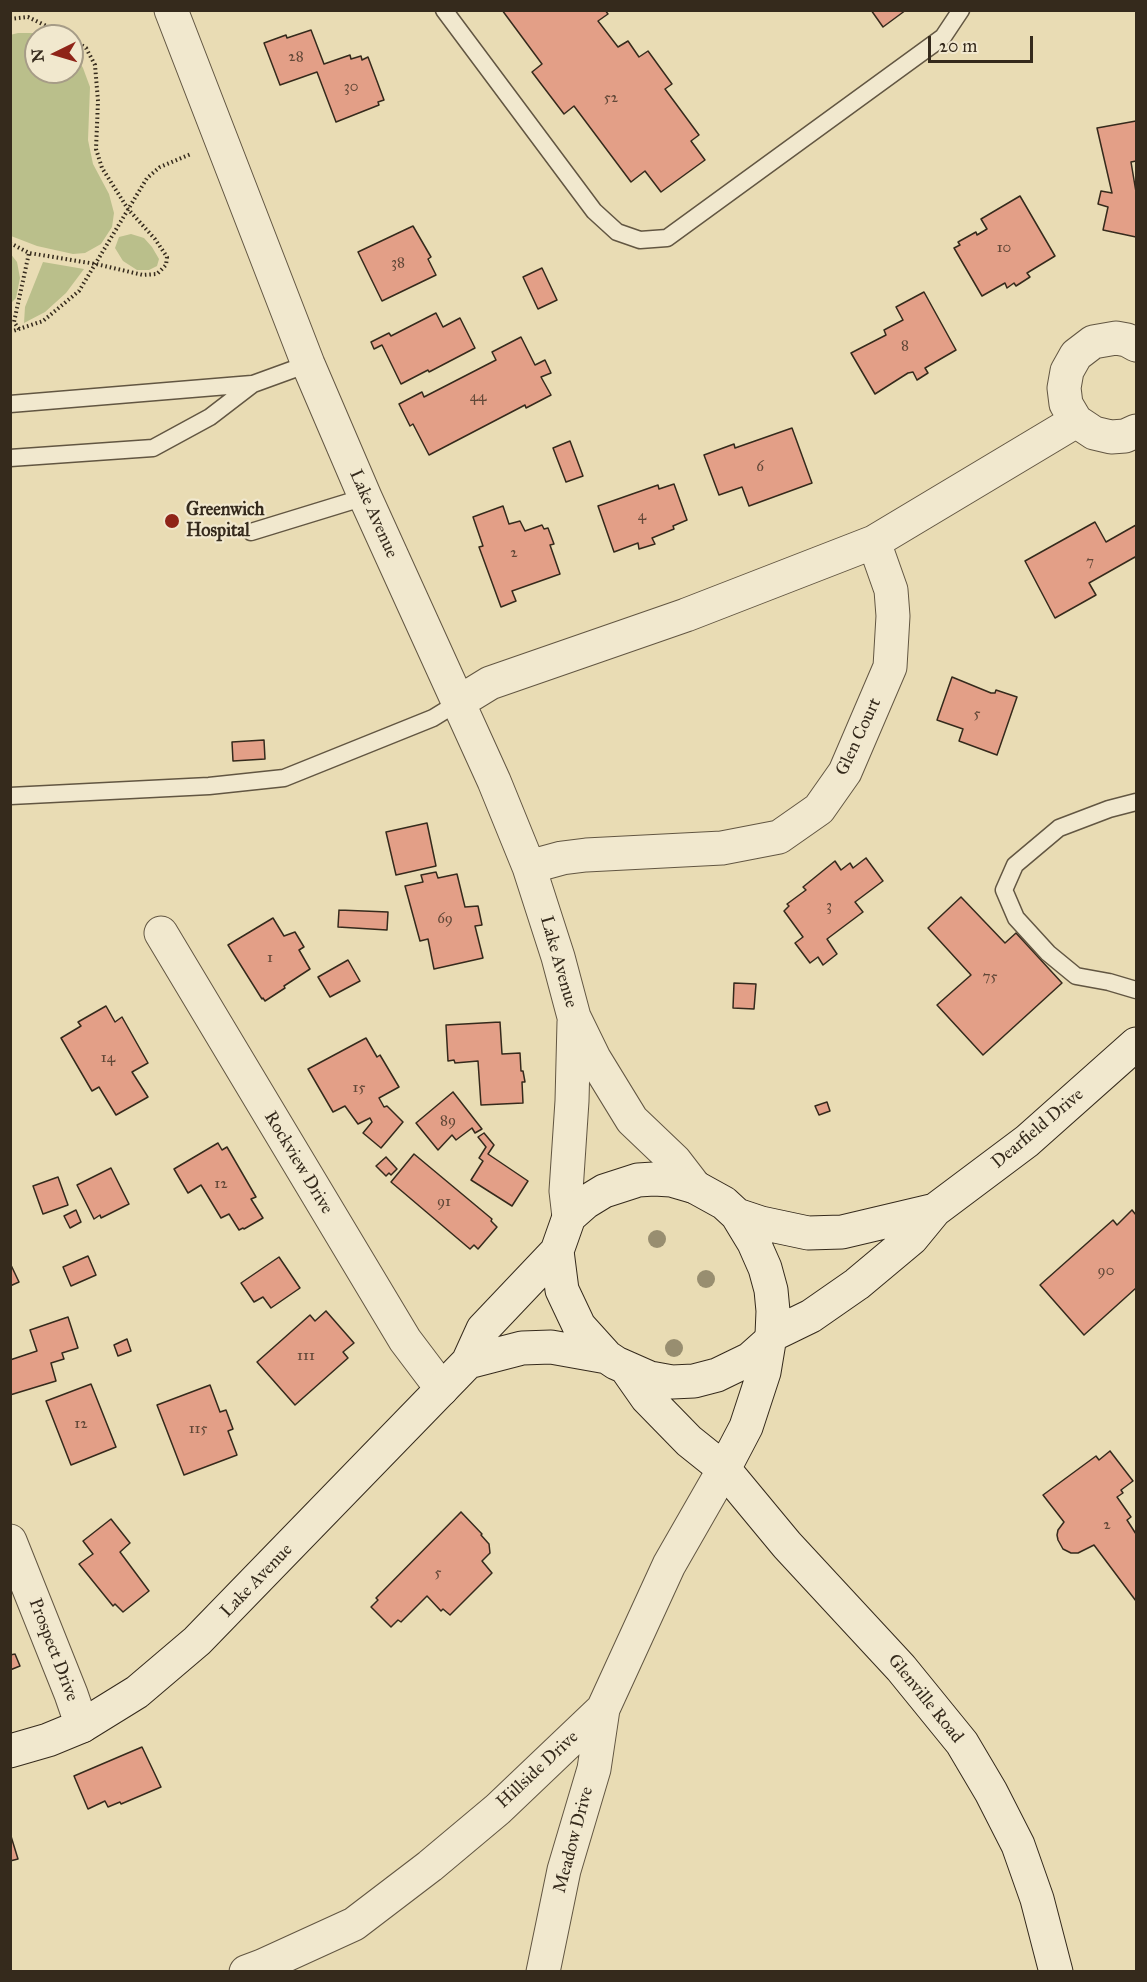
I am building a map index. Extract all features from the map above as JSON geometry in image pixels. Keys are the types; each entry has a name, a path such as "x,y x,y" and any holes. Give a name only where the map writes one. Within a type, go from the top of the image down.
{"street":[{"name":"Lake Avenue","path":"171,10 220,142 308,364 365,497 494,781 529,867 558,957 574,1017 612,1090 632,1120 675,1161 694,1187"},
{"path":"1137,345 1128,340 1116,338 1093,342 1076,355 1066,371 1064,388 1066,404 1076,421 1094,434 1111,437 1125,436 1137,431"},
{"path":"459,702 490,683 686,615 874,542 1076,421"},
{"name":"Glen Court","path":"529,867 578,856 722,848 779,837 819,809 845,772 890,667 893,616 891,590 874,542"},
{"name":"Rockview Drive","path":"161,933 399,1330 442,1389"},
{"name":"Lake Avenue","path":"569,1217 566,1191 572,1101 574,1017"},
{"name":"Dearfield Drive","path":"771,1338 811,1316 857,1284 912,1238 935,1210 1027,1141 1137,1044"},
{"path":"617,1363 579,1326 562,1290 557,1251 569,1217 586,1202 604,1191 638,1180 670,1180 694,1187 724,1203 737,1215 754,1244 765,1268 771,1290 771,1338 764,1372 746,1427 724,1469"},
{"name":"Dearfield Drive","path":"737,1215 761,1223 808,1233 842,1232 935,1210"},
{"name":"Lake Avenue","path":"10,1751 48,1740 82,1726 137,1692 197,1641 468,1362 483,1329 557,1251"},
{"path":"468,1362 522,1348 551,1347 617,1363 650,1378 672,1382 694,1381 736,1367 750,1359 771,1338"},
{"name":"Glenville Road","path":"617,1363 689,1441 724,1469 787,1545 901,1668 962,1743 991,1792 1018,1845 1037,1899 1056,1971"},
{"name":"Hillside Drive","path":"246,1971 354,1924 430,1866 498,1809 603,1709 681,1542 724,1469"},
{"name":"Prospect Drive","path":"10,1541 82,1726"},
{"name":"Meadow Drive","path":"543,1971 564,1870 594,1769 603,1709"}],"lane":[{"path":"444,10 594,211 617,232 640,240 667,238 943,37 961,10"},
{"path":"10,404 253,384 308,364"},
{"path":"10,458 153,448 210,417 253,384"},
{"path":"251,532 365,497"},
{"path":"10,796 209,786 284,778 433,718 459,702"},
{"path":"1137,802 1109,808 1059,828 1015,865 1004,890 1016,918 1048,953 1076,976 1137,990"}],"path":[{"path":"10,19 28,17 42,24"},
{"path":"10,243 29,253 96,264 143,275 157,273 166,265 167,257 155,239 128,209 112,186 96,149 98,101 95,65 84,47"},
{"path":"10,332 43,321 79,291 147,178 160,167 220,142"},
{"path":"19,329 14,322 29,253"}],"green space":[{"path":"24,33 24,84 84,84 84,71 90,87 88,140 93,164 109,194 114,213 112,227 101,244 85,253 73,254 37,246 11,236 10,35"},
{"path":"131,234 144,238 152,247 159,259 157,266 149,270 137,270 123,261 115,248 119,237"},
{"path":"10,253 17,262 20,278 16,298 11,303"},
{"path":"43,262 84,269 66,293 45,312 24,323 25,307"}],"building":[{"path":"502,10 605,10 608,14 598,21 618,47 628,41 639,57 648,51 672,84 665,89 699,135 691,141 705,160 661,192 645,171 631,182 574,106 564,114 532,72 542,64"},
{"path":"871,10 906,10 883,27"},
{"path":"311,30 324,64 350,55 351,59 361,56 362,60 368,57 384,100 378,102 379,105 336,122 317,72 280,85 264,43 286,35 287,38"},
{"path":"1136,121 1136,161 1131,162 1136,192 1136,237 1103,230 1108,207 1098,204 1101,191 1112,193 1097,128"},
{"path":"1020,196 1055,256 1027,273 1030,277 1016,286 1014,283 1007,288 1005,283 982,296 954,248 960,245 958,242 987,229 981,219"},
{"path":"413,226 431,257 428,259 436,275 382,301 358,252"},
{"path":"542,268 557,300 538,309 523,277"},
{"path":"924,292 956,350 925,368 928,373 917,380 913,372 908,373 875,394 851,353 886,335 884,330 903,320 896,307"},
{"path":"436,313 443,327 460,318 475,348 401,384 382,345 374,349 371,342 389,333 391,336"},
{"path":"521,337 535,365 545,360 551,373 541,377 551,395 526,408 525,405 429,455 413,424 410,426 399,404 422,392 424,397 496,360 492,352"},
{"path":"792,428 812,483 749,506 742,487 719,495 704,455 734,444 735,448"},
{"path":"570,441 583,476 566,482 553,448"},
{"path":"674,484 687,520 673,526 674,529 652,538 655,544 639,549 638,543 614,552 598,506 658,485 659,489"},
{"path":"503,506 509,524 520,521 525,531 542,525 544,529 548,528 554,544 550,545 560,574 512,591 516,601 501,607 479,547 483,546 473,517"},
{"path":"1095,522 1106,542 1136,525 1136,559 1135,557 1089,583 1096,595 1055,618 1025,561"},
{"path":"952,677 991,693 995,693 996,690 1017,697 997,755 959,741 963,729 937,720"},
{"path":"264,740 265,759 233,761 232,742"},
{"path":"427,823 436,866 396,875 386,832"},
{"path":"866,858 883,881 855,902 863,912 827,939 837,954 823,965 818,957 810,963 795,943 803,937 784,911 789,906 787,904 806,890 803,887 835,861 841,870 850,863 853,868"},
{"path":"436,872 438,878 457,874 465,907 478,906 482,925 475,926 483,958 434,969 428,939 420,941 405,886 423,882 421,875"},
{"path":"961,897 1005,943 1016,933 1062,983 983,1055 937,1005 971,975 928,928"},
{"path":"339,910 388,912 387,930 338,927"},
{"path":"273,918 284,936 295,932 304,947 299,950 310,969 265,1001 228,945"},
{"path":"348,960 360,981 330,997 318,977"},
{"path":"734,983 756,984 754,1009 733,1008"},
{"path":"106,1006 115,1022 122,1017 148,1063 132,1072 148,1097 116,1115 99,1087 92,1091 61,1038 81,1026 78,1022"},
{"path":"500,1022 502,1054 520,1053 521,1071 523,1071 525,1082 522,1082 523,1103 481,1105 478,1061 455,1063 454,1060 448,1061 446,1025"},
{"path":"366,1038 377,1057 380,1055 399,1087 379,1098 384,1107 387,1106 403,1122 381,1148 363,1133 372,1122 370,1118 358,1124 345,1106 333,1112 308,1069"},
{"path":"453,1092 482,1129 475,1133 472,1128 456,1140 452,1135 438,1150 416,1123"},
{"path":"827,1102 830,1111 819,1115 815,1106"},
{"path":"484,1133 494,1145 488,1154 528,1181 512,1206 471,1180 483,1161 479,1158 486,1147 478,1137"},
{"path":"218,1143 222,1150 227,1147 256,1197 251,1199 263,1218 244,1229 239,1230 229,1214 221,1218 201,1185 188,1193 174,1169"},
{"path":"414,1154 492,1219 491,1221 497,1227 478,1249 474,1245 470,1249 391,1182"},
{"path":"386,1157 397,1169 391,1175 389,1173 386,1176 376,1166"},
{"path":"111,1168 129,1204 101,1218 100,1215 94,1219 77,1185"},
{"path":"58,1177 68,1205 43,1214 33,1186"},
{"path":"76,1210 81,1222 70,1228 64,1216"},
{"path":"1132,1210 1136,1215 1136,1288 1084,1335 1040,1285 1113,1220 1117,1225"},
{"path":"88,1256 96,1275 71,1286 63,1267"},
{"path":"279,1257 300,1288 271,1308 263,1297 254,1302 241,1283"},
{"path":"10,1263 19,1282 10,1286"},
{"path":"326,1311 354,1343 343,1352 348,1358 295,1405 257,1362 310,1315 315,1321"},
{"path":"68,1317 78,1348 62,1353 64,1359 51,1363 56,1381 10,1395 10,1360 37,1351 30,1330"},
{"path":"127,1339 131,1351 118,1356 114,1345"},
{"path":"91,1384 116,1447 71,1465 46,1401"},
{"path":"210,1385 220,1412 226,1410 233,1429 228,1431 237,1455 184,1475 157,1405"},
{"path":"1110,1451 1133,1481 1121,1490 1123,1493 1117,1497 1131,1517 1127,1520 1136,1534 1136,1601 1094,1545 1078,1553 1071,1553 1063,1549 1057,1535 1064,1522 1043,1495 1096,1456 1099,1460"},
{"path":"461,1512 489,1544 490,1553 482,1561 492,1573 450,1615 443,1609 441,1611 427,1596 401,1622 398,1620 391,1627 371,1607 378,1600 376,1598"},
{"path":"111,1519 130,1543 120,1552 149,1591 123,1612 115,1604 113,1606 79,1564 93,1554 83,1541"},
{"path":"15,1654 20,1666 10,1670 10,1655"},
{"path":"142,1747 161,1787 121,1804 120,1802 108,1807 105,1801 88,1809 74,1776"},
{"path":"10,1833 18,1859 10,1861"}],"place":[{"name":"Greenwich Hospital","path":"172,521"}]}
